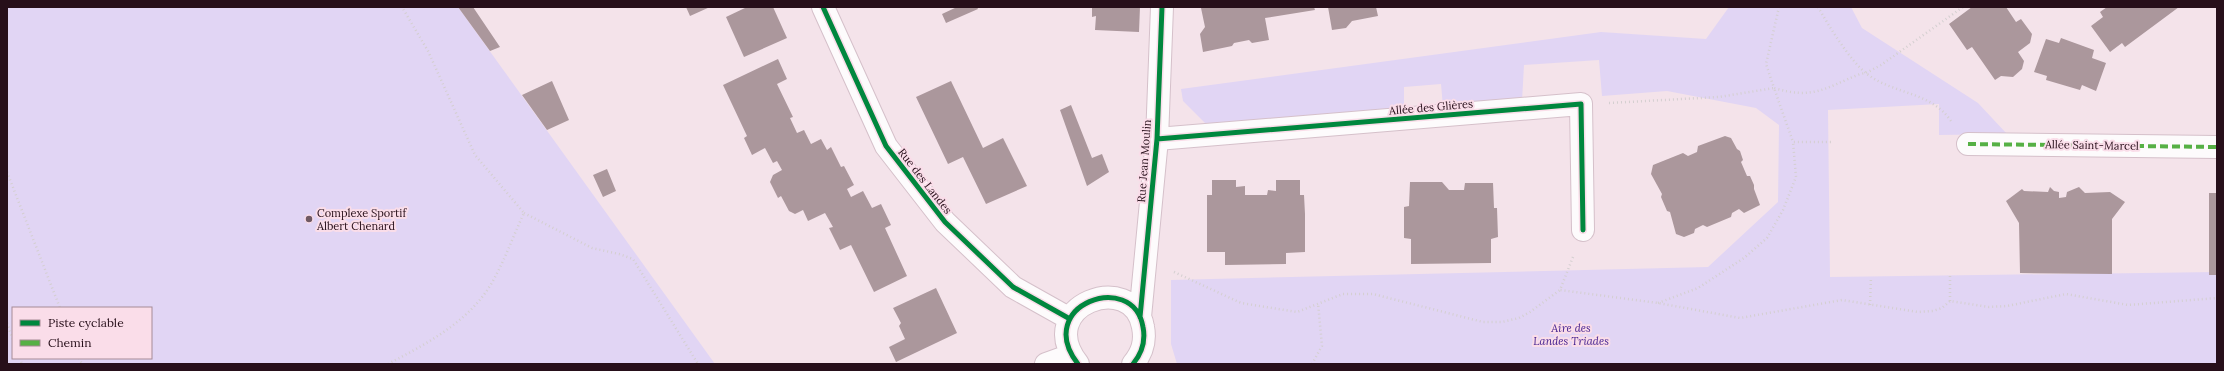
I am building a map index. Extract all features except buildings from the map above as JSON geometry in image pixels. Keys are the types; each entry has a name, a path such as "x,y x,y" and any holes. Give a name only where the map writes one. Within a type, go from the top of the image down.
{"street":[{"name":"Rue des Landes","path":"823,7 886,146 945,222 1013,287 1070,319"},
{"name":"Rue Jean Moulin","path":"1140,317 1157,139 1162,7"},
{"path":"1581,104 1583,230"},
{"name":"Allée des Glières","path":"1157,139 1581,104"},
{"name":"Allée Saint-Marcel","path":"1968,144 2217,147"},
{"path":"1046,364 1074,360 1067,343 1066,334 1070,319 1078,308 1096,298 1110,297 1124,302 1135,310 1140,317 1145,336 1144,344 1139,357 1133,364"}],"path":[{"path":"402,7 428,51 474,155 524,213 592,248 620,254 633,259 698,364"},
{"path":"1658,303 1698,288 1744,258 1767,238 1783,210 1796,177 1793,142 1766,64 1779,7"},
{"path":"1818,7 1845,48 1866,73 1893,89 1927,99 1944,110 1968,144"},
{"path":"1581,104 1720,97 1774,88 1798,94 1810,94 1822,91 1860,74 1866,73 1881,65 1963,7"},
{"path":"1793,142 1832,142"},
{"path":"7,172 60,307"},
{"path":"388,364 435,339 479,301 495,278 524,213"},
{"path":"1146,260 1241,303 1297,312 1343,294 1373,294 1455,316 1483,322 1502,322 1519,318 1530,312 1560,290 1583,230"},
{"path":"1560,290 1658,303 1740,318 1842,300 1918,312 1934,311 1942,308 1950,301 1950,276"},
{"path":"1870,304 1871,277"},
{"path":"1950,301 1989,307 2007,306 2066,294 2128,305 2217,298"},
{"path":"1312,364 1322,346 1318,303"},
{"path":"7,323 12,337"}],"green space":[{"name":"Complexe Sportif Albert Chenard","path":"7,7 458,7 715,364 7,364"},
{"name":"Aire des Landes Triades","path":"1729,7 1851,7 1862,28 1978,103 2007,134 1939,135 1939,104 1828,110 1830,277 2217,272 2217,364 1177,364 1171,344 1171,280 1708,267 1778,202 1779,125 1756,108 1667,91 1602,96 1599,60 1524,65 1522,101 1443,107 1441,84 1404,87 1404,110 1207,125 1183,101 1181,89 1601,32 1706,39"}],"marked path":[{"path":"1968,144 2217,147"}],"cycle path":[{"path":"823,7 886,146 945,222 1013,287 1070,319"},
{"path":"1140,317 1157,139 1162,7"},
{"path":"1157,139 1581,104 1583,230"},
{"path":"1078,364 1067,343 1067,325 1076,311 1090,302 1106,298 1122,300 1135,310 1143,327 1144,342 1139,356 1133,364"}],"place":[{"name":"Complexe Sportif Albert Chenard","path":"309,219"}]}
